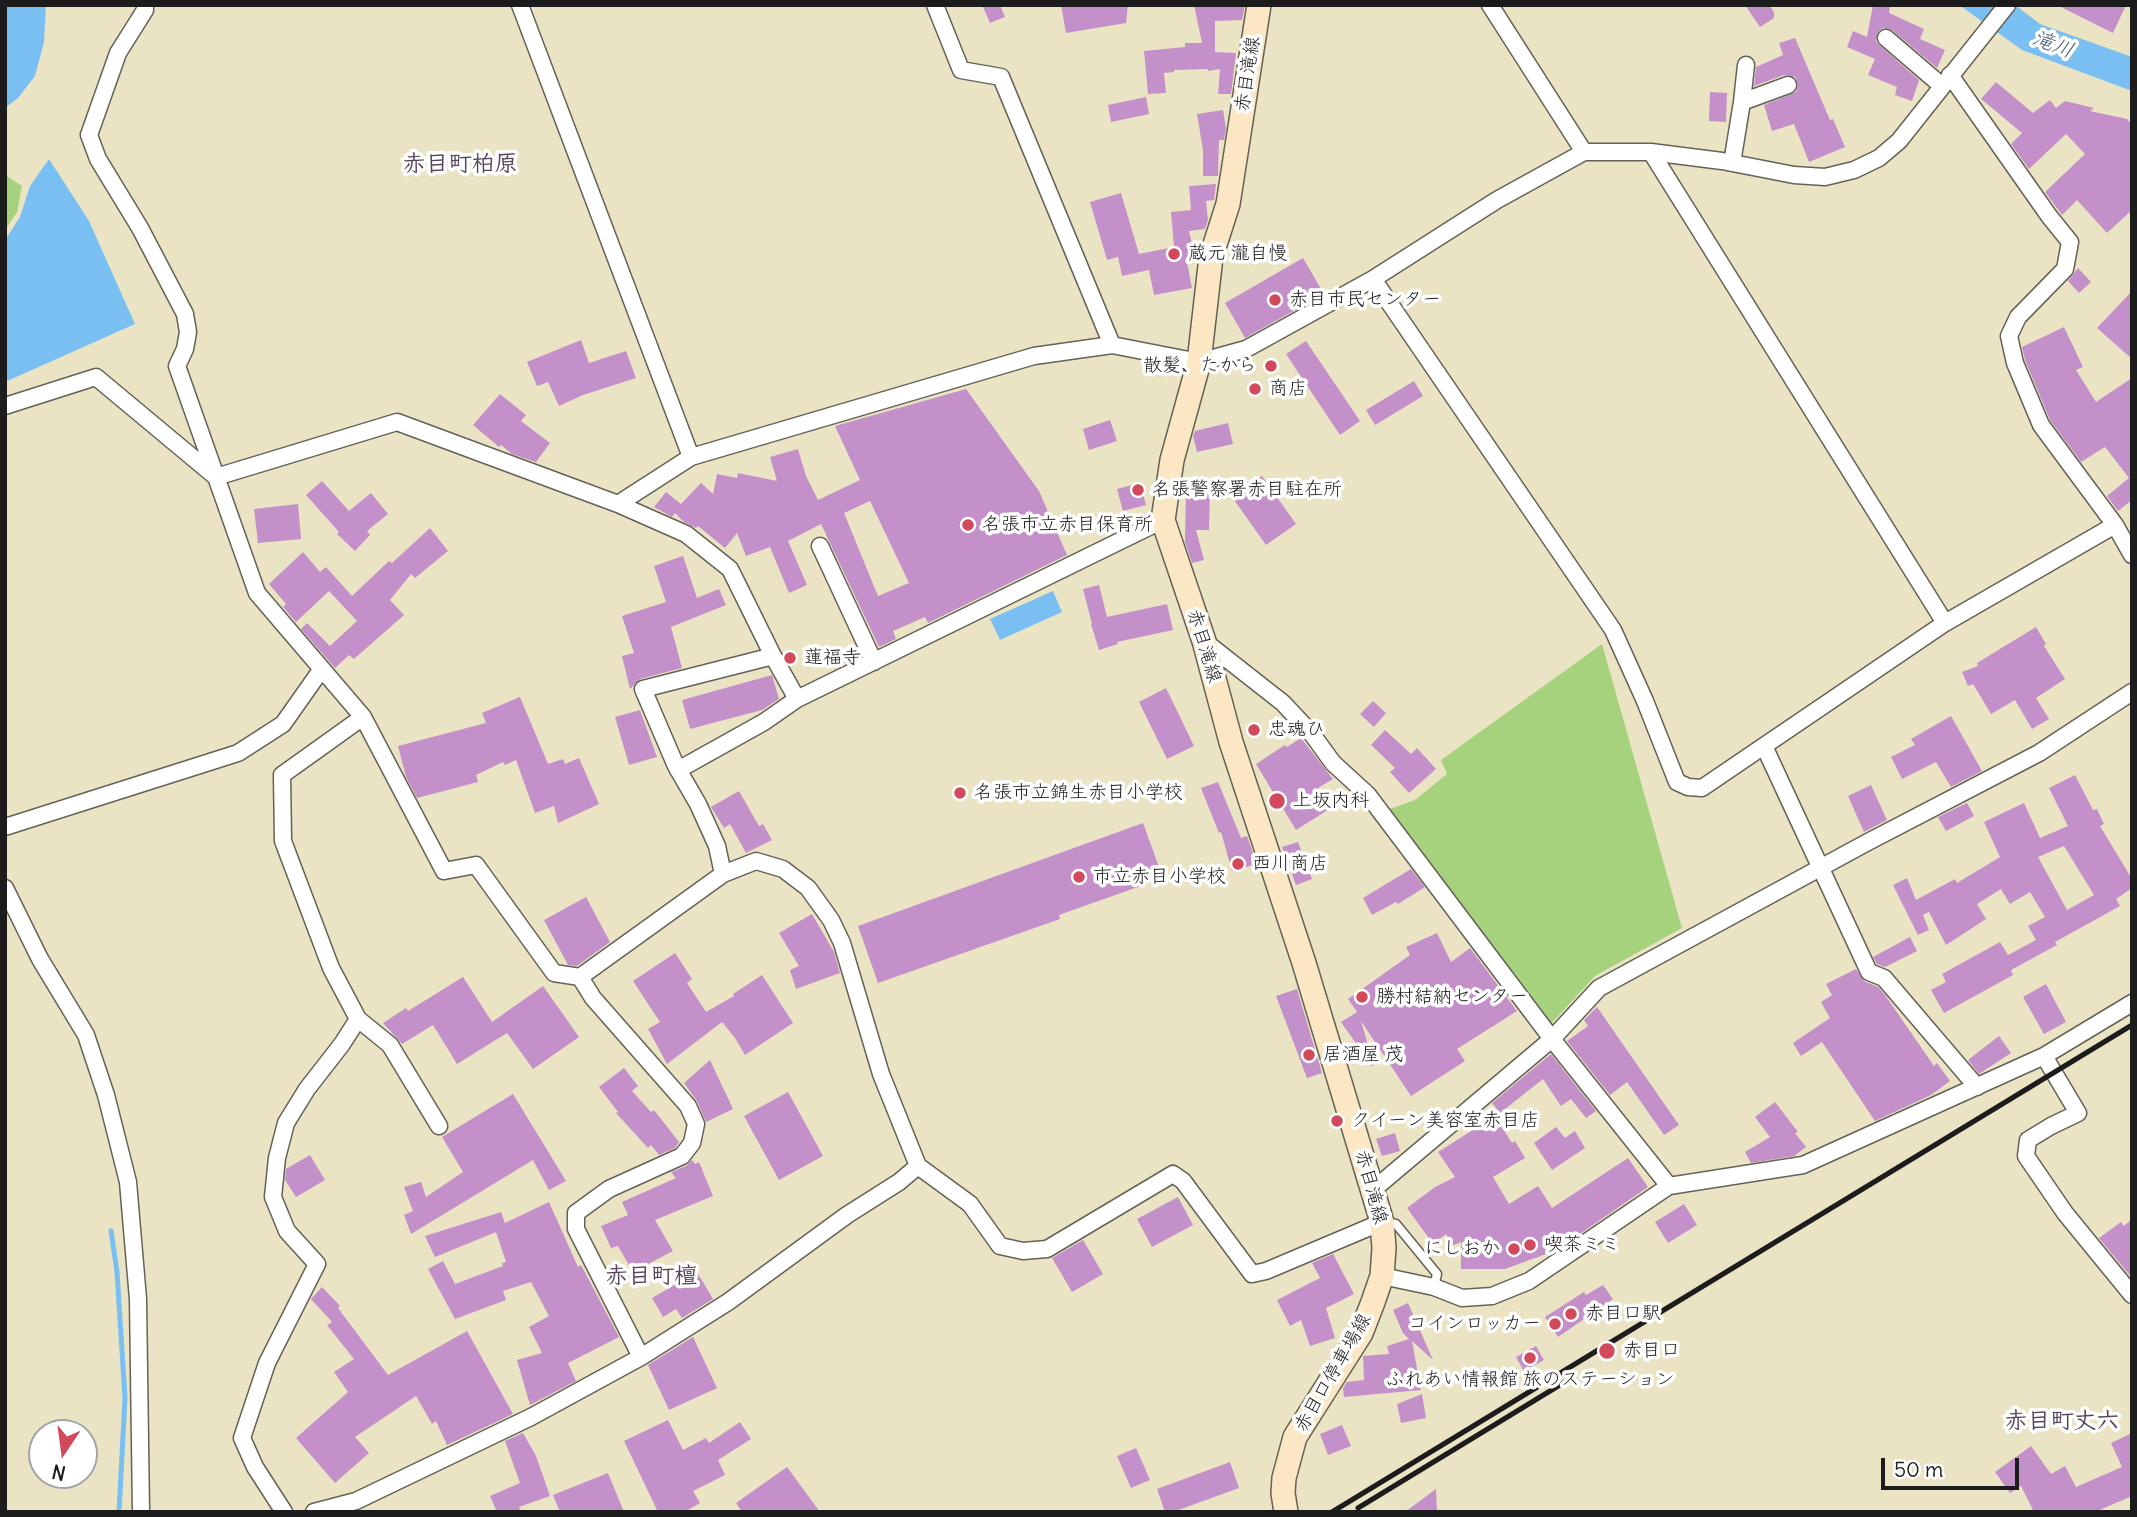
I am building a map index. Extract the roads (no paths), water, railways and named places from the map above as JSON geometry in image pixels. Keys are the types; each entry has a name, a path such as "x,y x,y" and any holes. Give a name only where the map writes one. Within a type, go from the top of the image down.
{"main road":[{"name":"赤目滝線","path":"1259,5 1228,204 1211,257 1199,362 1172,460 1163,520 1204,641 1231,742 1304,963 1374,1189 1382,1222 1382,1276"},
{"name":"赤目口停車場線","path":"1286,1512 1284,1478 1295,1437 1361,1333 1382,1276"}],"street":[{"path":"145,5 145,10 118,52 89,135 98,159 140,228 185,314 188,332 185,349 177,366 257,593 363,718 444,871 476,865 555,973 580,977 723,874 756,861 783,869 808,888 831,920 842,943 881,1074 918,1166 970,1204 1000,1246 1023,1251 1047,1249 1173,1174 1183,1181 1252,1274 1266,1271 1382,1222"},
{"path":"520,5 691,457"},
{"path":"935,5 961,70 1001,77 1112,345"},
{"path":"1490,5 1584,152"},
{"path":"618,504 691,457 1034,356 1112,345 1199,362 1246,349 1373,279 1497,200 1584,152 1651,152 1794,175 1825,177 1854,170 1879,158 1899,141 2007,5"},
{"path":"1886,38 1946,80 2070,242 2065,269 2018,317 2009,336 2015,363 2041,425 2115,525 2132,555"},
{"path":"1732,163 1746,65"},
{"path":"1742,102 1788,85"},
{"path":"1651,152 1945,623"},
{"path":"1373,279 1613,630 1677,782 1702,788 1945,623 2115,525"},
{"path":"5,406 96,377 216,477"},
{"path":"216,477 397,422 618,504 686,534 730,569 797,699"},
{"path":"678,770 764,722 797,699 1163,520"},
{"path":"820,546 874,662"},
{"path":"1204,641 1283,703 1312,734 1333,763 1368,795 1552,1039 1668,1186"},
{"path":"723,874 716,846 698,804 678,770 643,690 773,656"},
{"path":"5,827 238,753 283,724 321,670"},
{"path":"1374,1189 1552,1039 1599,988 2039,753 2132,692"},
{"path":"363,718 282,775 283,841 331,968 358,1019 390,1045 439,1126"},
{"path":"1764,746 1869,972 1884,978 1977,1087"},
{"path":"5,888 40,959 86,1035 106,1095 128,1182 138,1299 141,1512"},
{"path":"580,977 593,998 688,1106 696,1124 692,1143 682,1156 610,1189 576,1213 576,1229 640,1357"},
{"path":"1382,1276 1434,1287 1462,1298 1492,1296 1529,1281 1668,1186 1803,1165 2044,1056 2132,1003"},
{"path":"284,1512 255,1467 242,1438 267,1363 317,1264 287,1231 273,1196 276,1158 286,1123 307,1088 358,1019"},
{"path":"2044,1056 2078,1113 2028,1140 2026,1156 2065,1213 2132,1295"},
{"path":"314,1512 360,1506 640,1357 728,1302 918,1166"}],"lane":[{"path":"1382,1222 1396,1224 1437,1274 1434,1287"}],"water":[{"path":"5,5 46,5 44,42 35,76 18,98 5,108"},
{"name":"滝川","path":"1959,5 2015,5 2040,24 2132,57 2132,91 2022,50"},
{"path":"49,159 89,221 135,324 5,382 5,240 20,217 30,186"},
{"path":"1053,591 1062,612 1000,640 990,619"}],"waterway":[{"path":"111,1231 117,1272 125,1398 119,1512"}],"railway":[{"path":"1332,1512 2132,1025"},
{"path":"1358,1508 1573,1377"}],"place":[{"name":"蔵元 瀧自慢","path":"1174,254"},
{"name":"赤目市民センター","path":"1275,300"},
{"name":"散髪、たから","path":"1271,366"},
{"name":"商店","path":"1255,389"},
{"name":"名張警察署赤目駐在所","path":"1138,490"},
{"name":"名張市立赤目保育所","path":"968,525"},
{"name":"蓮福寺","path":"790,658"},
{"name":"忠魂ひ","path":"1254,730"},
{"name":"名張市立錦生赤目小学校","path":"960,793"},
{"name":"上坂内科","path":"1277,801"},
{"name":"西川商店","path":"1238,864"},
{"name":"市立赤目小学校","path":"1079,877"},
{"name":"勝村結納センター","path":"1362,997"},
{"name":"居酒屋 茂","path":"1309,1055"},
{"name":"クイーン美容室赤目店","path":"1337,1121"},
{"name":"喫茶ミミ","path":"1530,1245"},
{"name":"にしおか","path":"1514,1249"},
{"name":"赤目口駅","path":"1571,1314"},
{"name":"コインロッカー","path":"1555,1324"},
{"name":"赤目口","path":"1607,1351"},
{"name":"ふれあい情報館 旅のステーション","path":"1530,1358"}],"district":[{"name":"赤目町柏原","path":"460,164"},
{"name":"赤目町檀","path":"651,1276"},
{"name":"赤目町丈六","path":"2062,1421"}]}
